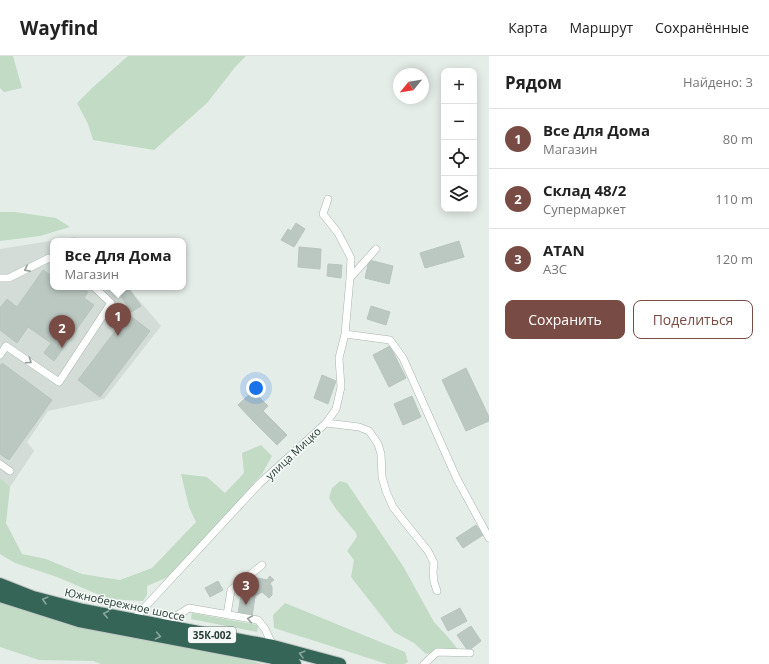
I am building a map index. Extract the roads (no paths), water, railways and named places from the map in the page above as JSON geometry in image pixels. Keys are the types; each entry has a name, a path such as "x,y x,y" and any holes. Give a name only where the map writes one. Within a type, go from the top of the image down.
{"highway":[{"name":"Южнобережное шоссе","path":"0,584 33,597 83,610 130,625 295,664"},
{"name":"Южнобережное шоссе","path":"0,596 79,621 130,625 157,624 273,646 340,664"}],"lane":[{"name":"улица Мицко","path":"130,625 259,484 326,422 336,409 341,387 339,358 345,334 351,258 338,233 323,214 328,199"},
{"path":"350,278 376,249"},
{"path":"0,278 9,278 50,259"},
{"path":"0,341 59,382 111,303 97,290"},
{"path":"345,334 390,340 403,358 456,479 489,538"},
{"path":"0,355 6,346"},
{"path":"326,422 359,427 369,431 378,444 381,454 382,476 386,491 393,507 428,551 434,563 434,582 437,591"},
{"path":"0,464 10,471"},
{"path":"227,615 231,590 262,565"},
{"path":"157,624 173,618 189,608 258,620 273,646"},
{"path":"424,664 437,652 470,653"}],"place":[{"name":"Все Для Дома","path":"118,336"},
{"name":"Склад 48/2","path":"62,348"},
{"name":"ATAN","path":"246,605"}]}
